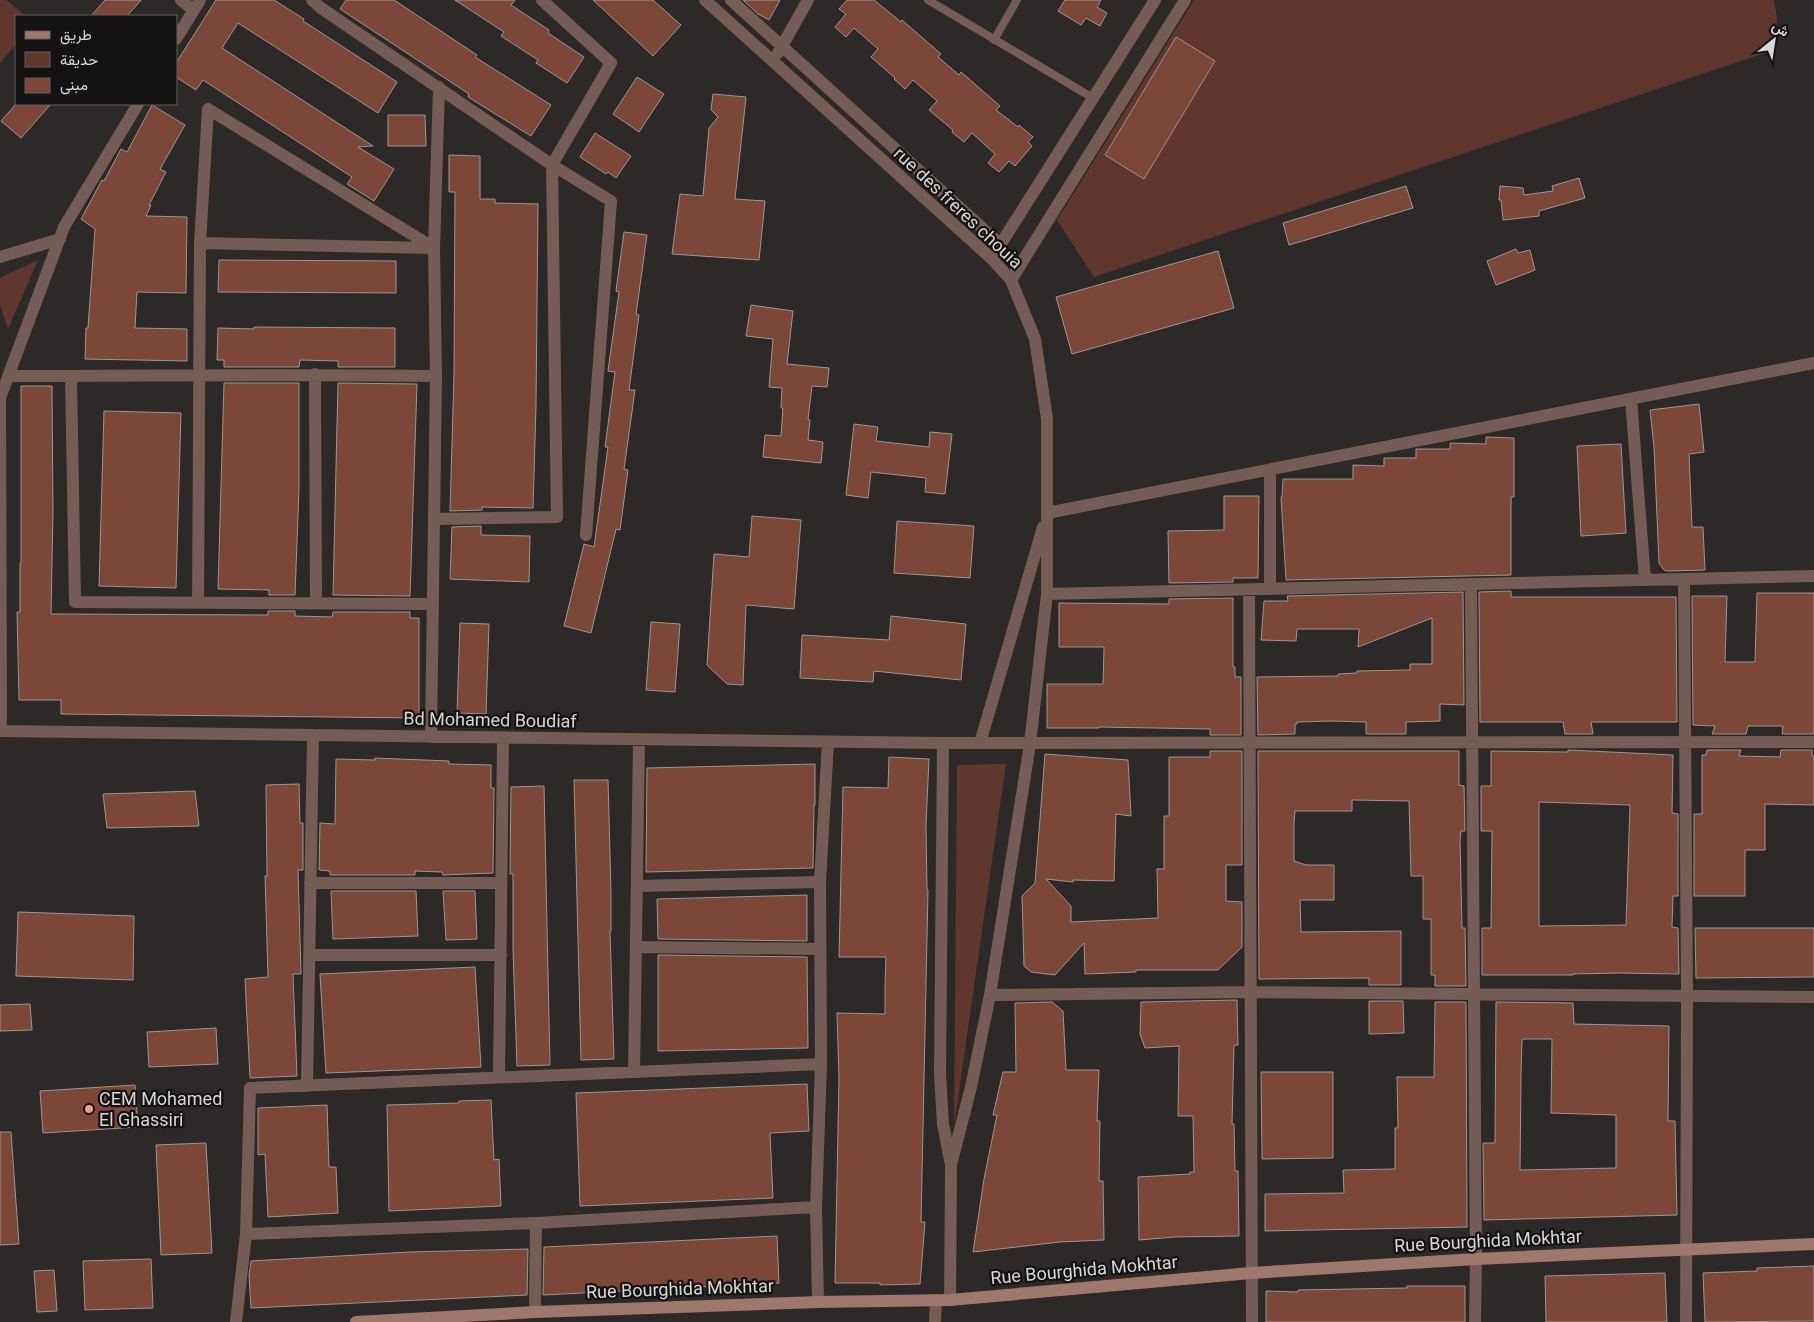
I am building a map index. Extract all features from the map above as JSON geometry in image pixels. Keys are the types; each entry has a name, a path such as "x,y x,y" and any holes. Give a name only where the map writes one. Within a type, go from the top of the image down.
{"main road":[{"name":"Rue Bourghida Mokhtar","path":"356,1322 535,1312 818,1302 950,1300 1252,1273 1476,1259 1814,1244"}],"street":[{"path":"178,36 197,5 181,0"},
{"path":"434,519 556,517 552,166 611,63 542,0"},
{"name":"rue des freres chouia","path":"704,0 992,259 1012,280 1035,339 1047,419 1047,594 1030,744 990,995 971,1086 950,1165"},
{"path":"731,0 1001,245"},
{"path":"773,61 808,0"},
{"path":"992,259 1155,0"},
{"path":"1012,280 1184,0"},
{"path":"320,3 552,166 611,201 586,535"},
{"path":"431,737 436,376 434,248 438,87"},
{"path":"0,731 0,398 64,227 137,105"},
{"path":"198,603 200,243 208,110 434,248"},
{"path":"0,257 60,239"},
{"path":"200,243 434,248"},
{"path":"980,743 1047,513 1814,363"},
{"path":"8,376 198,377 315,374 436,376"},
{"path":"315,374 316,602"},
{"path":"71,376 75,602 433,604"},
{"path":"1632,399 1645,580"},
{"path":"1270,470 1270,589"},
{"path":"1047,594 1814,576"},
{"path":"1684,579 1687,996 1686,1322"},
{"path":"1471,584 1475,994 1475,1322"},
{"path":"1248,590 1252,1322"},
{"name":"Bd Mohamed Boudiaf","path":"0,731 943,744 1814,742"},
{"path":"307,1086 314,735"},
{"path":"499,1077 503,738"},
{"path":"634,1072 639,739"},
{"path":"818,1302 816,1207 821,1064 820,882 828,742"},
{"path":"943,744 940,1074 943,1124 950,1165 950,1300"},
{"path":"637,886 820,882"},
{"path":"310,883 502,884"},
{"path":"636,947 820,950"},
{"path":"310,955 501,955"},
{"path":"990,995 1251,992 1814,998"},
{"path":"236,1322 246,1234 250,1088 821,1064"},
{"path":"246,1234 536,1223 816,1207"},
{"path":"535,1312 536,1223"},
{"path":"936,1300 936,1322"}],"lane":[{"path":"928,0 940,3 994,40 1093,98"},
{"path":"994,40 1017,0"}],"green space":[{"path":"0,0 6,0 25,15 15,15 15,45 0,63"},
{"path":"1194,0 1774,0 1777,18 1774,50 1094,277 1057,220"},
{"path":"38,260 8,329 0,305 0,279"},
{"path":"1006,764 954,1126 957,765"}],"building":[{"path":"105,0 141,0 128,15 92,15"},
{"path":"216,0 274,0 397,82 378,113 238,23 222,48 373,146 358,147 394,169 374,201 347,184 352,177 203,80 196,90 178,78 178,60"},
{"path":"346,0 394,0 477,55 475,57 551,105 531,136 468,97 469,94 340,9"},
{"path":"455,0 515,0 511,5 549,30 548,33 584,57 567,83 536,63 538,60 501,36 504,32"},
{"path":"593,0 653,0 681,25 653,56"},
{"path":"743,0 780,0 769,20 758,14"},
{"path":"847,0 874,0 901,22 902,20 941,54 938,57 959,75 961,72 1000,106 996,110 1033,137 1028,142 1032,146 1015,166 1009,161 999,172 988,163 995,154 972,133 964,142 929,110 937,101 913,80 905,89 871,57 878,49 854,28 846,37 835,27 846,14 839,9"},
{"path":"1065,0 1101,0 1097,7 1107,13 1100,26 1086,18 1081,25 1058,11"},
{"path":"1176,37 1215,61 1144,179 1105,155"},
{"path":"637,77 664,94 639,132 613,114"},
{"path":"713,94 746,97 735,199 765,201 759,260 672,254 680,194 703,196 709,128 718,117 711,110"},
{"path":"15,105 50,105 21,138 1,121"},
{"path":"152,105 185,125 160,169 166,172 149,205 151,205 146,216 187,217 186,293 137,292 135,328 187,329 187,361 85,359 95,229 81,219 121,149 127,152"},
{"path":"388,115 425,115 426,146 388,146"},
{"path":"595,133 631,156 616,178 608,172 606,174 580,157"},
{"path":"449,155 480,156 480,199 495,199 495,203 538,204 533,508 482,507 482,510 450,511 454,374 455,192 449,192"},
{"path":"1579,178 1585,198 1539,211 1539,216 1503,220 1501,200 1499,200 1500,186 1523,188 1524,195 1553,191 1552,186"},
{"path":"1406,186 1413,208 1289,245 1283,223"},
{"path":"624,232 647,235 636,314 639,315 629,390 635,390 624,469 628,470 620,530 616,529 591,633 564,626 584,544 594,547 608,447 605,447 615,372 608,371 619,292 616,291"},
{"path":"1516,249 1518,253 1530,250 1535,270 1496,285 1487,261"},
{"path":"1218,251 1234,308 1072,354 1056,297"},
{"path":"219,260 396,261 396,293 218,292"},
{"path":"751,305 793,311 787,364 829,368 827,387 812,386 808,419 810,420 808,440 823,442 821,463 763,457 765,435 781,436 782,388 769,387 773,339 746,336"},
{"path":"254,327 395,328 395,367 338,367 338,361 300,360 299,367 224,367 224,360 217,360 218,328 254,329"},
{"path":"224,383 299,383 299,488 295,595 269,595 269,590 218,589"},
{"path":"338,383 417,384 410,596 333,595"},
{"path":"21,386 52,386 53,512 51,614 268,615 268,611 295,611 295,616 332,617 333,612 410,612 410,618 419,618 419,718 61,714 61,700 19,700 17,612 20,612 21,563"},
{"path":"1699,404 1704,452 1689,454 1692,527 1703,527 1705,570 1667,571 1659,563 1654,447 1650,410"},
{"path":"104,411 181,413 176,588 99,586"},
{"path":"854,424 878,427 876,441 929,447 930,432 952,434 945,494 925,492 926,478 871,472 868,498 846,495"},
{"path":"1486,437 1514,438 1514,497 1511,497 1511,575 1286,580 1281,497 1283,479 1353,479 1353,465 1384,466 1384,458 1416,458 1416,449 1450,449 1450,443 1486,444"},
{"path":"1621,444 1626,533 1581,536 1577,446"},
{"path":"1224,496 1259,496 1258,578 1233,578 1233,582 1169,583 1168,531 1224,530"},
{"path":"752,516 801,520 794,609 746,605 743,685 727,684 707,665 714,554 749,557"},
{"path":"897,521 974,526 970,578 894,573"},
{"path":"481,526 481,535 530,536 529,582 450,579 452,527"},
{"path":"1511,591 1511,597 1676,597 1677,722 1591,722 1593,734 1565,734 1563,722 1480,722 1479,592"},
{"path":"1463,592 1464,705 1440,704 1440,721 1406,722 1406,734 1366,734 1366,722 1332,721 1297,722 1295,724 1295,734 1258,735 1257,677 1338,676 1338,674 1357,673 1357,671 1410,670 1410,664 1432,664 1432,618 1358,647 1359,629 1297,629 1296,641 1261,640 1264,601 1288,601 1287,596"},
{"path":"1757,593 1814,593 1814,734 1782,734 1783,726 1748,726 1746,734 1712,734 1715,726 1693,725 1692,596 1727,596 1725,662 1755,662"},
{"path":"1233,598 1233,667 1235,667 1235,677 1241,677 1241,735 1210,735 1210,729 1047,728 1047,684 1103,684 1104,647 1059,647 1059,603 1169,604 1169,599"},
{"path":"891,616 966,624 961,680 874,671 873,682 800,678 802,635 889,640"},
{"path":"651,622 680,624 675,692 646,690"},
{"path":"460,623 489,624 486,714 457,713"},
{"path":"1568,750 1673,755 1672,813 1678,814 1678,896 1673,896 1672,927 1678,928 1679,974 1482,975 1482,928 1491,928 1492,831 1481,831 1481,786 1491,786 1491,751 1568,752","holes":["1539,802 1630,805 1626,925 1539,926"]},
{"path":"1707,750 1741,750 1739,756 1780,757 1781,750 1812,750 1812,756 1814,756 1814,805 1765,804 1765,850 1745,850 1745,896 1694,896 1694,814 1702,814 1702,755 1706,755"},
{"path":"1210,751 1242,751 1242,865 1226,865 1226,901 1242,902 1242,947 1218,970 1136,970 1136,972 1085,974 1084,943 1055,975 1031,972 1024,966 1022,896 1035,883 1045,754 1128,760 1131,816 1116,814 1114,881 1073,880 1073,882 1046,879 1071,906 1071,922 1158,918 1157,869 1164,869 1164,816 1169,816 1169,757 1210,757"},
{"path":"1258,751 1459,751 1459,785 1464,786 1465,831 1461,831 1460,839 1462,928 1465,928 1466,986 1435,986 1435,975 1431,975 1431,919 1423,919 1423,876 1411,876 1409,801 1352,800 1352,811 1295,811 1294,823 1294,861 1306,865 1334,865 1334,900 1300,900 1301,932 1401,931 1401,985 1369,985 1369,978 1259,979"},
{"path":"889,757 929,759 926,825 928,890 921,1222 925,1222 920,1284 835,1283 839,1078 837,1013 885,1014 886,957 839,957 843,787 888,788"},
{"path":"375,758 449,761 449,764 491,765 491,788 494,788 493,873 443,875 442,872 415,871 415,875 330,875 330,871 319,870 320,823 335,824 336,759 375,760"},
{"path":"815,764 813,868 646,872 647,768"},
{"path":"574,780 608,780 614,1059 581,1060"},
{"path":"299,784 300,823 303,823 303,870 298,870 301,974 293,974 297,1076 250,1078 245,979 268,977 265,876 267,876 266,785"},
{"path":"544,786 550,1065 517,1066 513,950 513,874 510,874 511,787"},
{"path":"195,791 199,826 107,828 103,794"},
{"path":"331,891 416,891 418,936 333,939"},
{"path":"443,891 475,891 477,939 446,940"},
{"path":"807,895 807,941 658,939 657,899"},
{"path":"18,912 134,916 133,980 16,976"},
{"path":"1695,928 1814,928 1814,977 1696,978"},
{"path":"658,955 807,957 808,1048 658,1051"},
{"path":"475,967 481,1067 326,1073 320,974"},
{"path":"1237,1000 1238,1045 1234,1045 1232,1124 1234,1124 1235,1171 1238,1171 1239,1236 1175,1237 1139,1240 1138,1177 1190,1174 1190,1172 1194,1172 1193,1116 1178,1116 1179,1046 1145,1048 1140,1034 1141,1002"},
{"path":"1369,1001 1403,1001 1404,1033 1369,1034"},
{"path":"1052,1002 1063,1011 1066,1070 1099,1070 1097,1121 1100,1121 1099,1181 1103,1181 1104,1240 1060,1242 973,1252 984,1179 997,1115 993,1115 1003,1072 1016,1072 1015,1003"},
{"path":"1435,1002 1466,1002 1467,1227 1265,1231 1265,1194 1344,1193 1343,1170 1395,1169 1395,1128 1398,1128 1397,1077 1434,1077"},
{"path":"1496,1002 1573,1003 1574,1024 1669,1026 1668,1121 1675,1121 1677,1215 1484,1220 1483,1143 1495,1143","holes":["1552,1039 1551,1113 1616,1115 1616,1168 1520,1170 1522,1040"]},
{"path":"30,1004 32,1030 0,1031 0,1005"},
{"path":"216,1028 218,1064 149,1067 147,1032"},
{"path":"1261,1072 1333,1072 1333,1158 1262,1159"},
{"path":"807,1084 809,1131 770,1133 773,1198 580,1206 576,1093"},
{"name":"CEM Mohamed El Ghassiri","path":"135,1085 138,1127 43,1133 40,1091"},
{"path":"491,1100 494,1160 499,1159 501,1206 389,1211 387,1105"},
{"path":"327,1105 329,1167 336,1167 338,1213 268,1217 265,1154 258,1155 258,1108"},
{"path":"0,1132 11,1132 19,1244 0,1245"},
{"path":"206,1143 212,1253 161,1255 156,1145"},
{"path":"777,1236 779,1283 543,1295 544,1247"},
{"path":"528,1249 527,1295 251,1308 249,1276 251,1261 410,1252"},
{"path":"151,1259 153,1308 85,1310 83,1261"},
{"path":"1814,1266 1814,1321 1705,1322 1703,1273 1757,1271 1757,1268"},
{"path":"54,1270 57,1311 37,1312 34,1271"},
{"path":"1665,1273 1667,1322 1546,1322 1545,1276"},
{"path":"1407,1286 1465,1286 1465,1322 1266,1322 1266,1291 1298,1292 1298,1290 1407,1288"}],"place":[{"name":"CEM Mohamed El Ghassiri","path":"89,1109"}]}
